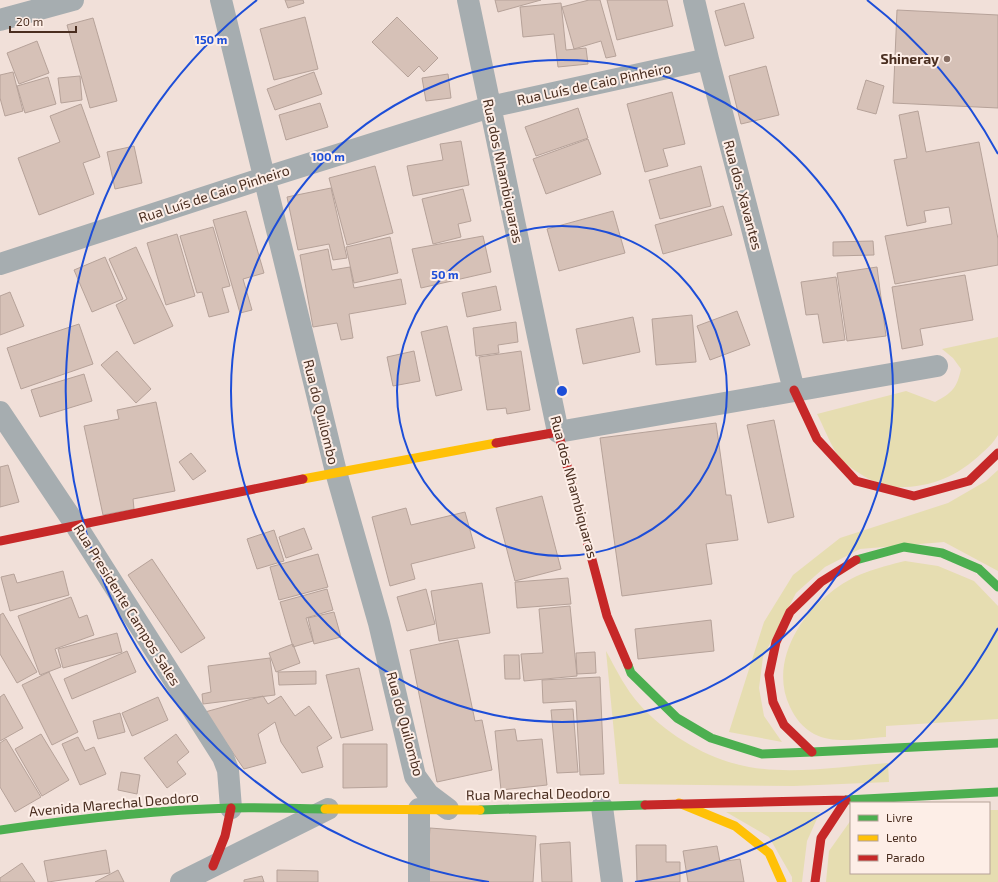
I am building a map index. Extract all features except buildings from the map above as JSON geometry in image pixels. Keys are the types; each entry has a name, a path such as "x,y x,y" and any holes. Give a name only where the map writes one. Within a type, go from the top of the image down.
{"main road":[{"path":"794,390 817,439 856,481 914,496 969,480 998,453"},
{"path":"0,541 336,472 558,432"},
{"name":"Rua dos Nhambiquaras","path":"558,432 607,616 631,673 677,718 712,738 762,754 998,743"},
{"path":"812,752 784,725 773,702 769,675 776,642 790,612 821,582 860,558 904,547 942,553 979,569 998,587"},
{"name":"Rua Marechal Deodoro","path":"231,808 448,809 602,807 679,803 846,800 998,792"},
{"path":"814,882 821,838 846,800"},
{"path":"679,803 735,826 769,853 782,882"},
{"path":"213,866 225,836 231,808"},
{"name":"Avenida Marechal Deodoro","path":"0,830 54,822 142,813 231,808"}],"street":[{"path":"0,20 73,0"},
{"name":"Rua do Quilombo","path":"221,0 336,472 379,623 415,776 428,794 448,809"},
{"name":"Rua dos Nhambiquaras","path":"468,0 558,432"},
{"name":"Rua dos Xavantes","path":"694,0 794,390"},
{"name":"Rua Luís de Caio Pinheiro","path":"0,264 264,178 490,107 708,59"},
{"path":"558,432 937,366"},
{"name":"Rua Presidente Campos Sales","path":"0,412 77,526 223,757 228,770 231,808"},
{"path":"602,807 612,882"},
{"path":"181,882 328,809"},
{"path":"419,809 419,882"}],"shaded area":[{"path":"998,337 998,435 989,447 972,462 951,475 929,484 891,487 879,484 864,476 841,459 831,444 817,414 906,391 935,402 950,393 958,381 961,369 953,358 942,349"},
{"path":"998,470 998,571 944,542 860,549 825,567 796,593 763,657 759,688 764,716 782,742 729,732 764,622 793,575 840,538 948,503 986,481"},
{"path":"905,561 938,566 974,581 998,606 998,719 886,726 886,737 840,740 814,734 806,729 794,715 785,691 783,675 785,660 790,644 807,616 818,603 839,586 866,572"},
{"path":"606,651 617,672 635,699 651,716 690,745 719,759 749,767 783,770 818,769 888,763 889,782 794,786 619,784"},
{"path":"990,810 998,810 998,882 826,882 829,851 850,821 850,874 990,874"},
{"path":"726,812 820,812 807,841 802,882 792,882 792,877 769,837"}],"traffic: fast":[{"path":"856,560 904,547 942,553 979,569 998,587"},
{"path":"628,665 631,673 677,718 711,738 762,754 812,752"},
{"path":"812,752 998,743"},
{"path":"846,800 998,792"},
{"path":"480,810 645,805"},
{"path":"0,830 86,819 202,809 325,809"}],"traffic: slow":[{"path":"303,479 496,443"},
{"path":"679,803 735,826 769,853 782,882"},
{"path":"325,809 480,810"}],"traffic: jam":[{"path":"794,390 817,439 856,481 914,496 969,481 998,453"},
{"path":"496,443 558,432 607,616 628,665"},
{"path":"0,541 303,479"},
{"path":"812,752 784,725 773,702 769,675 776,642 790,612 821,582 856,560"},
{"path":"645,805 846,800"},
{"path":"815,882 821,838 846,800"},
{"path":"213,866 225,836 231,808"}],"place":[{"name":"Shineray","path":"947,59"}]}
